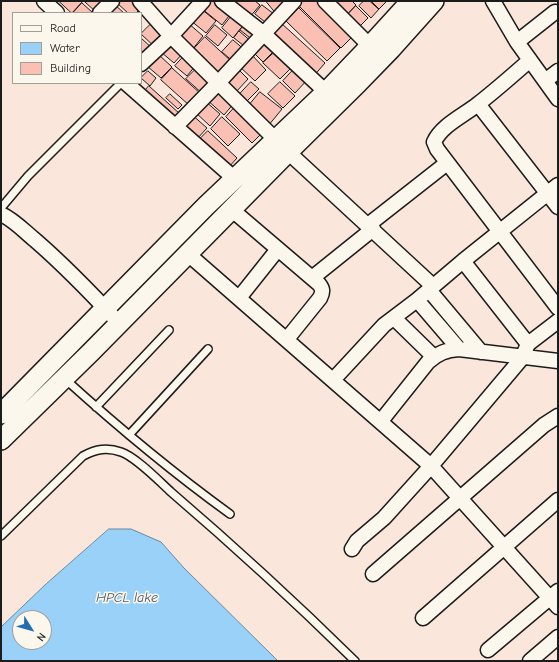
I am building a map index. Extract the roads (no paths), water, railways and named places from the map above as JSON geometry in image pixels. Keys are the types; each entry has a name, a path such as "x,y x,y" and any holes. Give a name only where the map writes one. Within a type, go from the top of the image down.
{"main road":[{"path":"1,440 188,254 231,209 326,92 412,1"},
{"path":"1,414 206,206 234,180 282,146 382,59 434,1"}],"street":[{"path":"44,1 56,12"},
{"path":"101,12 112,1"},
{"path":"140,1 172,36 282,146 370,227 431,288 481,352"},
{"path":"142,63 172,36 203,1"},
{"path":"222,1 264,34 326,92"},
{"path":"175,127 294,1"},
{"path":"325,1 370,46"},
{"path":"492,1 517,42 558,99"},
{"path":"517,42 554,10"},
{"path":"530,60 478,104 445,128 437,135 434,142 437,149 558,308"},
{"path":"545,81 558,71"},
{"path":"127,84 234,180"},
{"path":"478,104 553,189 558,207"},
{"path":"312,278 447,162"},
{"path":"334,380 379,330 553,189"},
{"path":"231,209 312,278 322,289 320,298 287,339"},
{"path":"1,214 9,217 41,245 119,323"},
{"path":"239,298 278,249"},
{"path":"188,254 431,466 504,547 555,598 488,650"},
{"path":"463,261 528,344"},
{"path":"417,300 459,349"},
{"path":"394,318 434,357"},
{"path":"352,549 357,541 384,518 431,466 522,358 528,344 558,321"},
{"path":"381,421 434,357 444,351 459,349 522,358 558,361"},
{"path":"373,574 544,425 558,416"},
{"path":"423,618 558,500"},
{"path":"530,661 558,637"}],"lane":[{"path":"1,208 28,176 119,84"},
{"path":"96,407 169,330"},
{"path":"129,435 208,349"},
{"path":"64,378 129,435 230,514"},
{"path":"1,536 84,456 95,450 108,448 123,452 189,507 310,617 355,661"}],"water":[{"name":"HPCL lake","path":"109,529 131,529 161,542 184,568 278,661 1,661 1,627 12,616 12,650 52,650 52,610 19,610"}]}
